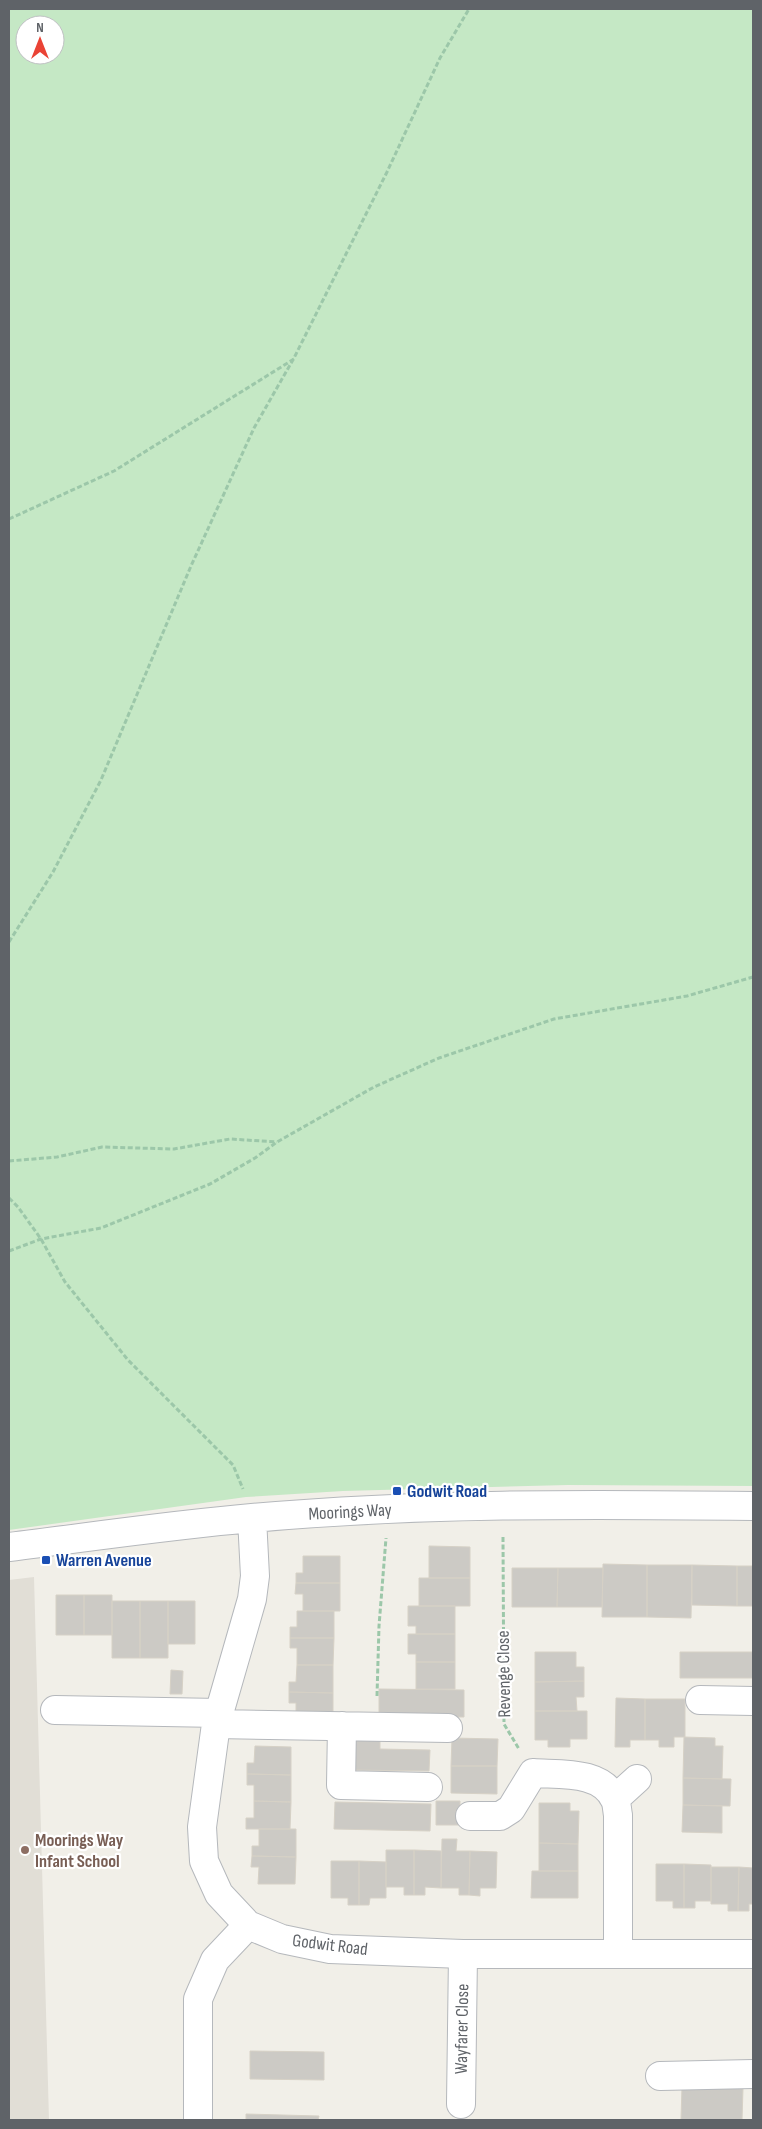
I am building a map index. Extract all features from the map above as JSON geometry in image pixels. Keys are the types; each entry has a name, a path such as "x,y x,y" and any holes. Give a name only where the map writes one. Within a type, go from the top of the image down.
{"street":[{"name":"Moorings Way","path":"9,1547 252,1518 388,1510 503,1506 753,1506"},
{"name":"Godwit Road","path":"252,1518 255,1576 252,1599 217,1719 202,1826 204,1860 219,1894 248,1925 282,1939 330,1949 463,1954 753,1954"},
{"path":"700,1700 753,1701"},
{"path":"55,1710 342,1726 448,1728"},
{"path":"342,1726 341,1785 428,1787"},
{"path":"470,1816 500,1816 511,1809 534,1774 589,1778 606,1786 614,1799 618,1815 618,1953"},
{"path":"614,1799 637,1779"},
{"path":"198,2120 198,1999 215,1960 248,1925"},
{"name":"Wayfarer Close","path":"462,2104 463,1954"},
{"path":"660,2076 753,2074"}],"path":[{"path":"9,942 53,872 100,780 191,566 254,428 294,358 387,172 440,58 469,9"},
{"path":"9,519 114,471 294,358"},
{"path":"9,1251 41,1240 101,1228 210,1184 255,1158 278,1142 374,1087 439,1058 554,1019 686,996 753,977"},
{"path":"9,1160 57,1157 102,1146 174,1149 230,1139 278,1142"},
{"path":"9,1198 18,1207 41,1240 65,1282 128,1360 233,1465 252,1518"},
{"name":"Revenge Close","path":"503,1506 504,1724 534,1774"},
{"path":"376,1727 379,1626 388,1510"}],"shaded area":[{"name":"Moorings Way Infant School","path":"34,1577 49,2120 9,2120 9,1580"}],"green space":[{"path":"9,9 753,9 753,1486 568,1485 343,1491 246,1497 9,1530"}],"building":[{"path":"429,1546 470,1547 470,1578 429,1578"},
{"path":"303,1556 340,1556 340,1583 296,1583 296,1573 303,1573"},
{"path":"603,1564 647,1565 647,1617 602,1617"},
{"path":"647,1565 692,1565 691,1618 647,1617"},
{"path":"692,1565 737,1566 737,1606 692,1605"},
{"path":"737,1566 753,1566 753,1606 737,1606"},
{"path":"512,1568 558,1568 557,1607 512,1607"},
{"path":"558,1568 603,1568 602,1607 557,1607"},
{"path":"419,1578 470,1578 470,1606 419,1606"},
{"path":"296,1583 340,1583 340,1611 303,1611 303,1594 295,1594"},
{"path":"56,1595 84,1595 84,1635 56,1635"},
{"path":"84,1595 112,1595 112,1635 84,1635"},
{"path":"112,1601 140,1601 140,1658 112,1658"},
{"path":"140,1601 168,1601 168,1658 140,1658"},
{"path":"168,1601 195,1601 195,1644 168,1644"},
{"path":"408,1606 455,1606 455,1634 416,1634 416,1626 408,1626"},
{"path":"297,1611 334,1611 334,1638 290,1638 290,1627 297,1627"},
{"path":"408,1634 455,1634 455,1662 416,1662 416,1654 408,1654"},
{"path":"290,1638 334,1638 333,1665 297,1665 297,1648 290,1648"},
{"path":"535,1652 576,1652 576,1667 584,1667 584,1681 535,1682"},
{"path":"680,1652 753,1652 753,1678 680,1678"},
{"path":"416,1662 455,1662 455,1689 416,1689"},
{"path":"297,1665 333,1665 333,1693 289,1692 289,1682 296,1682"},
{"path":"171,1670 183,1671 182,1694 170,1694"},
{"path":"584,1681 584,1697 576,1697 577,1711 535,1711 535,1682"},
{"path":"379,1689 464,1690 464,1717 379,1716"},
{"path":"289,1692 333,1693 333,1720 296,1719 296,1703 289,1703"},
{"path":"616,1698 645,1699 645,1740 630,1740 630,1747 615,1747"},
{"path":"645,1699 685,1699 685,1737 674,1737 674,1747 659,1747 659,1740 645,1740"},
{"path":"535,1711 587,1711 587,1739 570,1739 570,1747 548,1747 548,1740 535,1740"},
{"path":"355,1735 380,1736 380,1749 430,1750 429,1771 355,1770"},
{"path":"684,1737 715,1738 715,1746 723,1746 722,1779 683,1778"},
{"path":"452,1738 498,1739 497,1766 451,1766"},
{"path":"255,1746 291,1747 291,1775 247,1774 247,1763 254,1763"},
{"path":"451,1766 497,1766 497,1794 451,1793"},
{"path":"247,1774 291,1775 291,1802 254,1801 254,1785 247,1785"},
{"path":"683,1778 731,1779 730,1806 683,1805"},
{"path":"254,1801 291,1802 290,1829 246,1829 246,1818 254,1818"},
{"path":"436,1801 460,1801 460,1825 436,1825"},
{"path":"335,1802 431,1804 430,1831 334,1829"},
{"path":"539,1803 570,1803 570,1811 579,1811 578,1844 539,1843"},
{"path":"683,1805 722,1806 722,1833 682,1832"},
{"path":"259,1829 296,1829 296,1857 252,1856 252,1846 259,1846"},
{"path":"442,1839 457,1839 456,1851 470,1851 469,1895 459,1895 459,1888 441,1888"},
{"path":"539,1843 578,1844 578,1871 539,1871"},
{"path":"386,1850 414,1850 414,1895 404,1895 404,1887 386,1887"},
{"path":"414,1850 441,1851 441,1888 425,1887 425,1895 414,1895"},
{"path":"470,1851 497,1852 496,1888 480,1888 480,1896 469,1895"},
{"path":"252,1856 296,1857 295,1884 258,1884 259,1867 251,1867"},
{"path":"331,1861 359,1861 359,1905 348,1905 348,1898 331,1898"},
{"path":"359,1861 386,1862 386,1898 370,1898 369,1905 359,1905"},
{"path":"656,1864 684,1864 684,1908 673,1908 673,1901 656,1901"},
{"path":"684,1864 711,1865 711,1901 695,1901 695,1908 684,1908"},
{"path":"711,1867 739,1867 738,1911 728,1911 728,1904 711,1904"},
{"path":"739,1867 753,1868 753,1904 749,1904 749,1911 738,1911"},
{"path":"532,1871 578,1871 578,1898 531,1898"},
{"path":"250,2051 324,2052 324,2080 250,2079"},
{"path":"682,2086 743,2088 742,2120 681,2120"},
{"path":"246,2114 319,2116 318,2120 246,2120"}],"place":[{"name":"Godwit Road","path":"397,1491"},
{"name":"Warren Avenue","path":"46,1560"},
{"name":"Moorings Way Infant School","path":"25,1850"}]}
